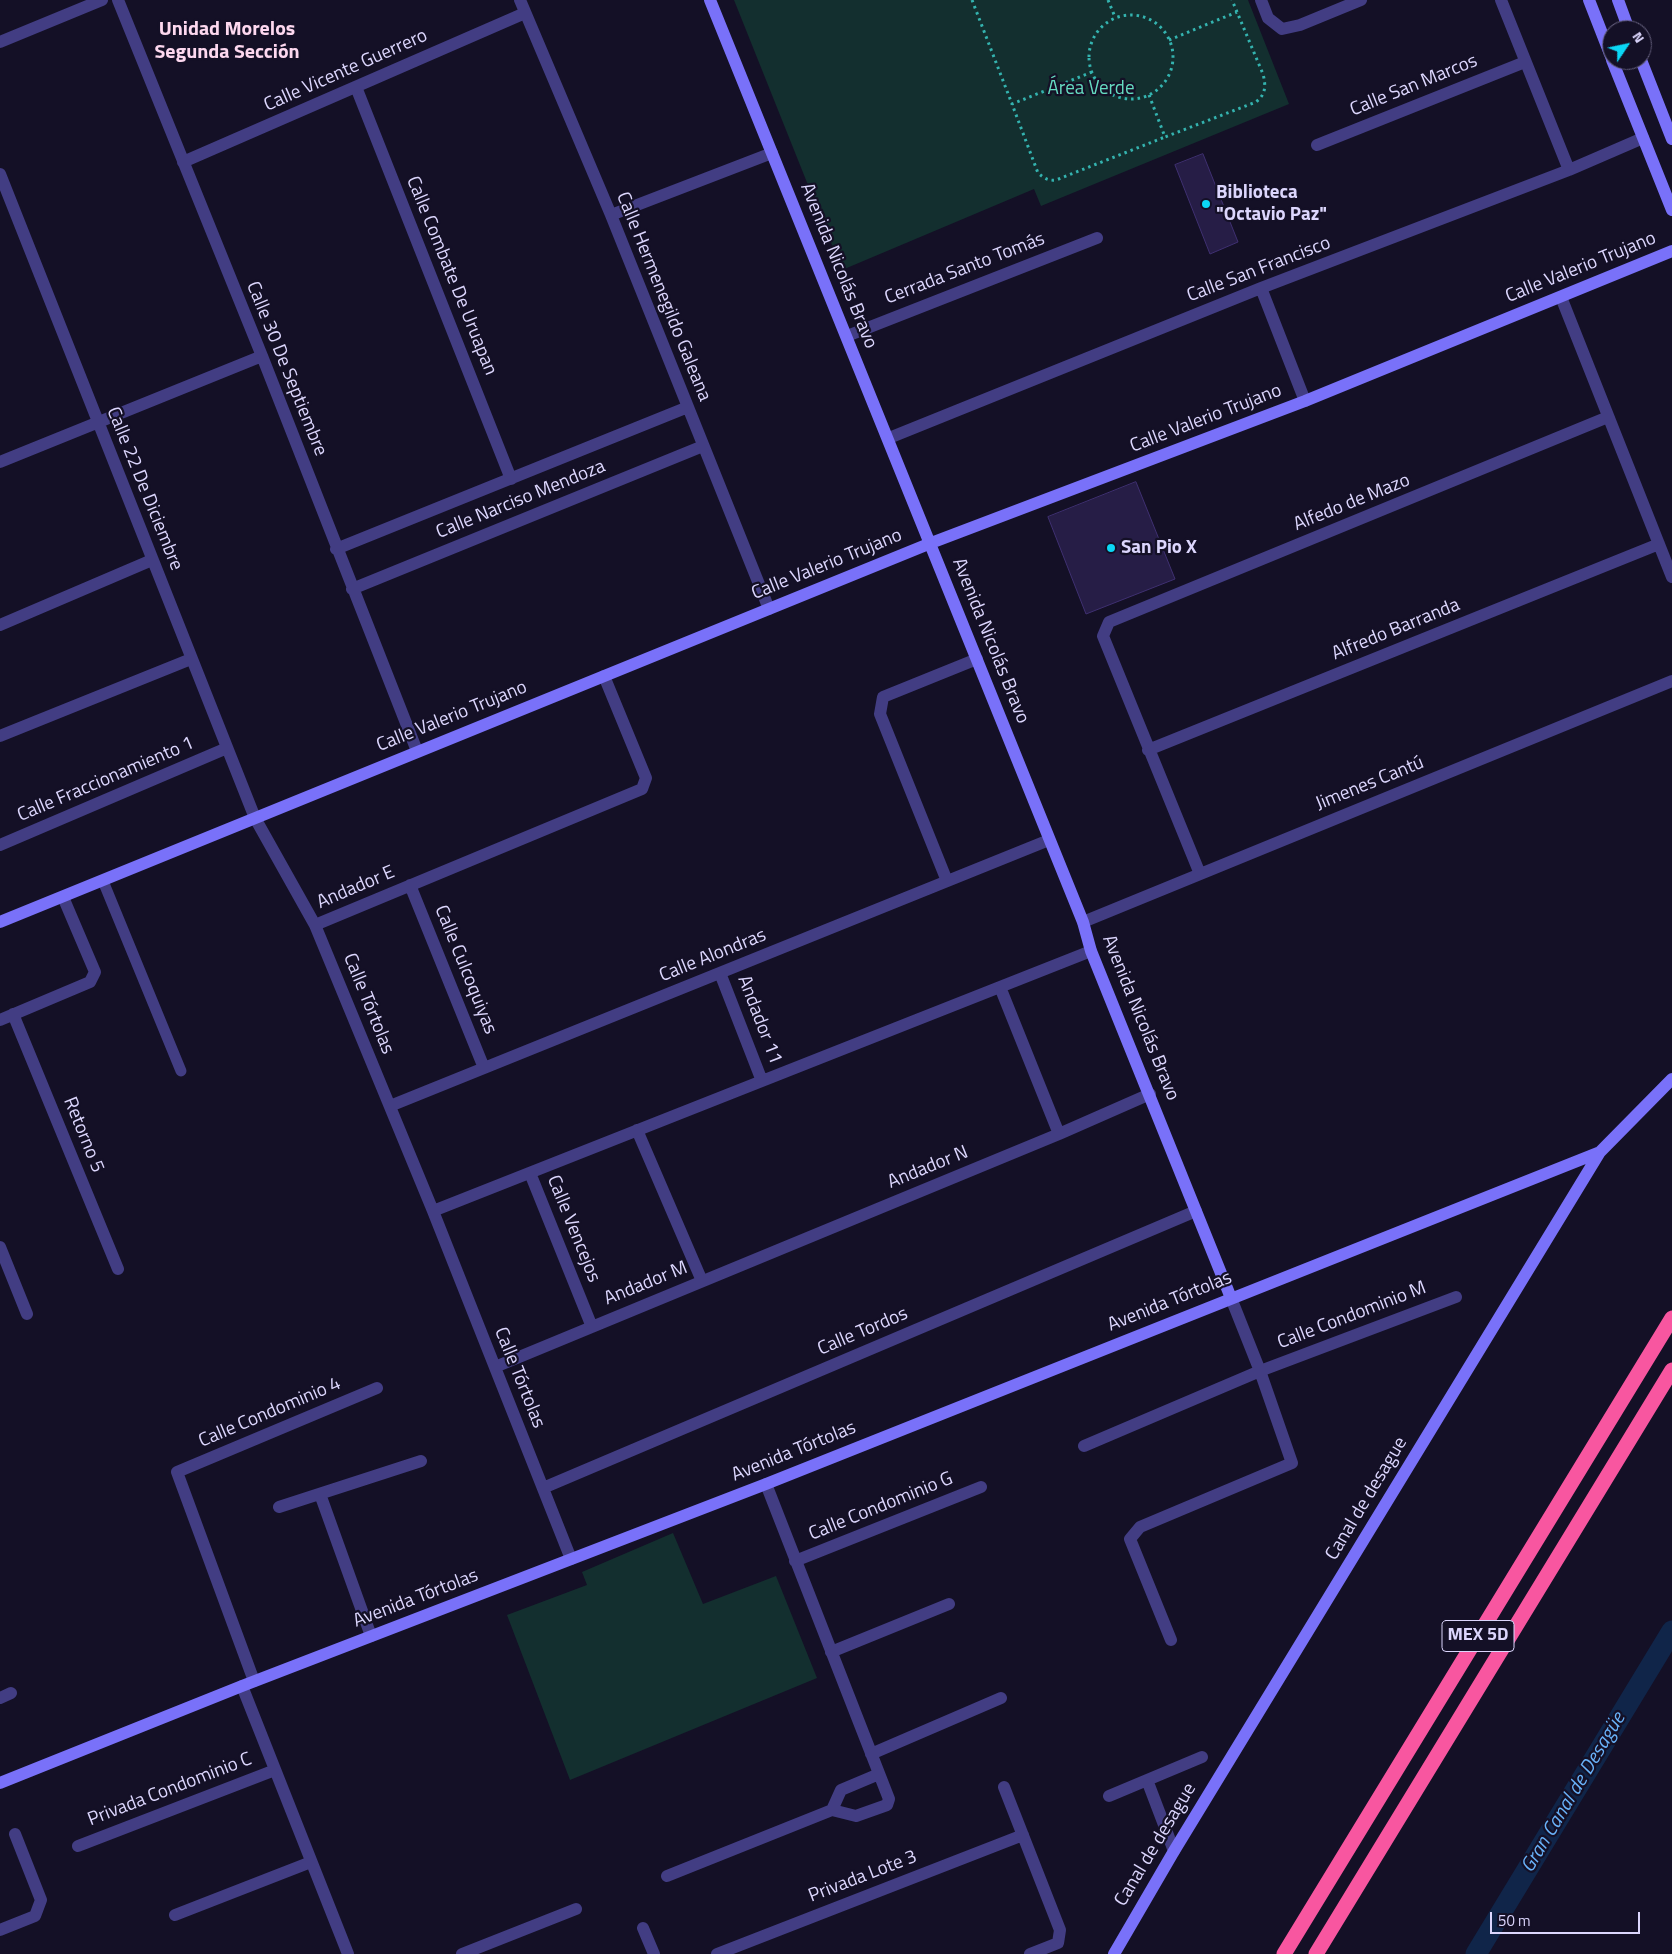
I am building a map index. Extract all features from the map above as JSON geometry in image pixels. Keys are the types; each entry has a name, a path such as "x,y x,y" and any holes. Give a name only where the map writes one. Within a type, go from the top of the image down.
{"highway":[{"name":"MEX 5D","path":"1284,1954 1672,1318"},
{"name":"MEX 5D","path":"1316,1954 1672,1370"}],"street":[{"path":"0,42 102,0"},
{"name":"Calle 30 De Septiembre","path":"118,0 262,356 417,751"},
{"name":"Calle Hermenegildo Galeana","path":"520,0 611,215 769,609"},
{"name":"Avenida Nicolás Bravo","path":"710,0 1083,922 1091,950 1231,1298"},
{"path":"1261,0 1268,18 1282,29 1300,25 1361,0"},
{"path":"1501,0 1569,170"},
{"path":"1589,0 1602,34"},
{"path":"1618,0 1626,20"},
{"name":"Calle Vicente Guerrero","path":"183,162 525,14"},
{"name":"Calle San Marcos","path":"1317,145 1525,62"},
{"path":"1616,70 1672,210"},
{"path":"1645,70 1672,139"},
{"name":"Calle Combate De Uruapan","path":"356,87 512,479"},
{"name":"Calle San Francisco","path":"888,438 1261,288 1569,170 1643,138"},
{"path":"611,215 772,153"},
{"name":"Calle 22 De Diciembre","path":"0,174 255,818"},
{"name":"Cerrada Santo Tomás","path":"847,336 1097,238"},
{"name":"Calle Valerio Trujano","path":"0,922 63,898 417,751 930,543 1305,401 1672,251"},
{"path":"1261,288 1305,401"},
{"path":"1561,297 1672,577"},
{"path":"0,462 262,356"},
{"name":"Calle Narciso Mendoza","path":"336,548 688,407"},
{"name":"Alfedo de Mazo","path":"1148,750 1103,636 1109,622 1608,418"},
{"name":"Calle Narciso Mendoza","path":"352,589 703,446"},
{"name":"Alfredo Barranda","path":"1148,750 1659,544"},
{"path":"0,625 152,560"},
{"path":"0,736 192,659"},
{"path":"948,881 880,714 883,697 976,660"},
{"name":"Andador E","path":"315,925 642,789 646,778 604,676"},
{"name":"Jimenes Cantú","path":"1083,922 1672,681"},
{"name":"Calle Fraccionamiento 1","path":"0,846 227,748"},
{"path":"1148,750 1200,874"},
{"name":"Calle Tórtolas","path":"255,818 315,925 433,1212 571,1559"},
{"name":"Calle Alondras","path":"390,1106 1049,840"},
{"name":"Calle Culcoquiyas","path":"410,885 484,1068"},
{"path":"0,1020 90,982 95,972 63,898"},
{"path":"433,1212 1091,950"},
{"name":"Andador 11","path":"720,973 762,1081"},
{"path":"1000,987 1059,1134 1150,1094"},
{"name":"Retorno 5","path":"13,1014 118,1270"},
{"name":"Canal de desague","path":"1114,1954 1174,1851 1600,1152 1672,1079"},
{"path":"637,1130 702,1281"},
{"name":"Andador N","path":"811,1236 1059,1134"},
{"name":"Avenida Tórtolas","path":"0,1783 248,1683 766,1484 1600,1152"},
{"name":"Calle Vencejos","path":"530,1173 592,1327"},
{"name":"Calle Tordos","path":"544,1488 1196,1211"},
{"name":"Andador M","path":"495,1367 811,1236"},
{"path":"0,1247 27,1314"},
{"name":"Calle Condominio M","path":"1260,1371 1456,1297"},
{"path":"1171,1640 1130,1539 1140,1528 1292,1463 1260,1371 1231,1298"},
{"path":"1084,1446 1260,1371"},
{"name":"Calle Condominio 4","path":"248,1683 177,1472 377,1388"},
{"path":"279,1507 421,1461"},
{"path":"667,1876 832,1810 856,1816 887,1805 889,1799 766,1484"},
{"name":"Calle Condominio G","path":"795,1561 981,1487"},
{"path":"320,1494 371,1636"},
{"path":"831,1652 949,1604"},
{"path":"248,1683 275,1770 348,1954"},
{"path":"871,1754 1001,1698"},
{"path":"1109,1796 1202,1757"},
{"name":"Privada Condominio C","path":"78,1846 275,1770"},
{"path":"832,1810 841,1790 879,1774"},
{"path":"1147,1780 1174,1851"},
{"path":"1004,1787 1060,1930 1058,1943 1030,1954"},
{"path":"0,1930 35,1916 42,1900 15,1834"},
{"name":"Privada Lote 3","path":"718,1954 1023,1835"},
{"path":"175,1915 311,1862"},
{"path":"462,1954 576,1909"},
{"path":"644,1928 654,1954"}],"lane":[{"path":"102,881 181,1072"}],"path":[{"path":"972,0 1038,173 1050,181 1256,102 1264,93 1266,85 1232,0"},
{"path":"1108,0 1115,17"},
{"path":"1169,40 1237,12"},
{"path":"1129,14 1144,16 1156,22 1169,40 1173,57 1171,71 1155,92 1149,95 1130,99 1116,97 1103,90 1092,72 1089,65 1088,50 1093,36 1102,25 1115,17 1129,14"},
{"path":"1012,104 1092,72"},
{"path":"1149,95 1165,137"}],"green space":[{"name":"Área Verde","path":"734,0 1248,0 1289,104 1041,206 1034,189 842,270"},
{"path":"673,1533 703,1604 776,1576 817,1678 570,1780 507,1615 587,1585 582,1572"}],"building":[{"name":"Biblioteca \"Octavio Paz\"","path":"1203,154 1238,242 1210,254 1175,165"},
{"name":"San Pio X","path":"1136,482 1175,579 1086,614 1048,517"}],"waterway":[{"name":"Gran Canal de Desagüe","path":"1476,1954 1672,1631"}],"place":[{"name":"Biblioteca \"Octavio Paz\"","path":"1206,204"},
{"name":"San Pio X","path":"1111,548"}],"district":[{"name":"Unidad Morelos Segunda Sección","path":"227,42"}]}
